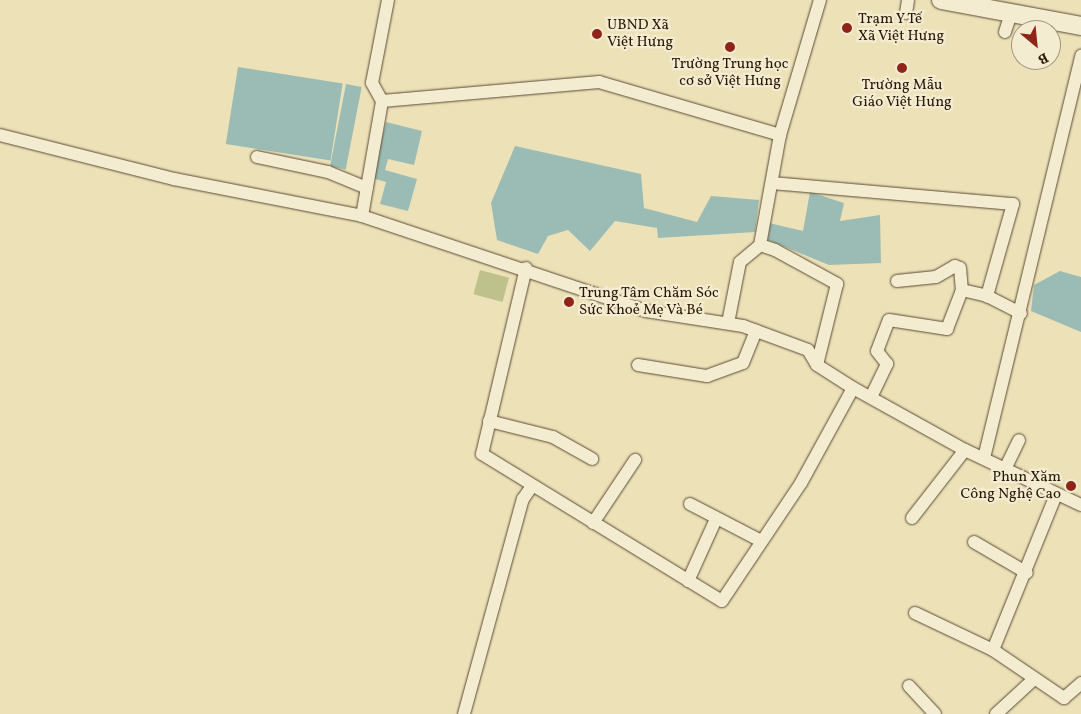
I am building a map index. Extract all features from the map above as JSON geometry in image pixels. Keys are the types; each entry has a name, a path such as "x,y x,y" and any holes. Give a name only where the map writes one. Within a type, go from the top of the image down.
{"main road":[{"path":"941,0 1081,26"}],"street":[{"path":"362,216 382,101 372,83 388,0"},
{"path":"728,323 740,262 760,245 780,135 820,0"},
{"path":"906,13 908,0"},
{"path":"1006,32 1011,12"},
{"path":"984,458 1021,313 1081,56"},
{"path":"382,101 599,82 780,135"},
{"path":"0,134 174,179 362,216 526,268 646,310 728,323 756,331 808,350 818,365 853,388 965,450 1056,495 1081,504"},
{"path":"257,156 328,172 367,188"},
{"path":"772,183 1013,204 987,296"},
{"path":"760,245 837,284 818,365"},
{"path":"871,397 887,364 878,351 889,320 947,329 962,290 960,268 955,266 936,277 898,281"},
{"path":"526,268 482,454 593,524 722,601 801,483 853,388"},
{"path":"962,290 987,296 1021,313"},
{"path":"638,365 707,376 743,363 756,331"},
{"path":"489,421 553,437 592,459"},
{"path":"1005,469 1019,440"},
{"path":"912,518 965,450"},
{"path":"593,524 635,460"},
{"path":"464,714 522,499 532,486"},
{"path":"993,650 1027,573 1056,495"},
{"path":"690,504 762,541"},
{"path":"688,581 716,519"},
{"path":"974,542 1027,573"},
{"path":"915,613 993,650 1033,680 1064,698 1081,684"},
{"path":"996,714 1033,680"},
{"path":"909,686 935,714"}],"green space":[{"path":"480,270 509,278 503,302 474,294"}],"water":[{"path":"238,67 343,84 330,161 226,144"},
{"path":"346,84 362,87 346,170 330,166"},
{"path":"386,122 422,131 414,165 388,159 385,170 417,179 408,211 380,204 386,182 372,178"},
{"path":"515,146 641,174 644,208 697,222 711,196 759,200 755,232 658,238 657,228 615,221 590,251 568,230 548,236 538,254 497,240 491,203"},
{"path":"810,192 844,203 840,221 880,215 881,263 829,265 768,240 769,223 803,231"},
{"path":"1060,271 1081,277 1081,332 1031,311 1034,285"}],"place":[{"name":"Trạm Y Tế Xã Việt Hưng","path":"847,28"},
{"name":"UBND Xã Việt Hưng","path":"597,34"},
{"name":"Trường Trung học cơ sở Việt Hưng","path":"730,47"},
{"name":"Trường Mẫu Giáo Việt Hưng","path":"902,68"},
{"name":"Trung Tâm Chăm Sóc Sức Khoẻ Mẹ Và Bé","path":"569,302"},
{"name":"Phun Xăm Công Nghệ Cao","path":"1071,486"}]}
